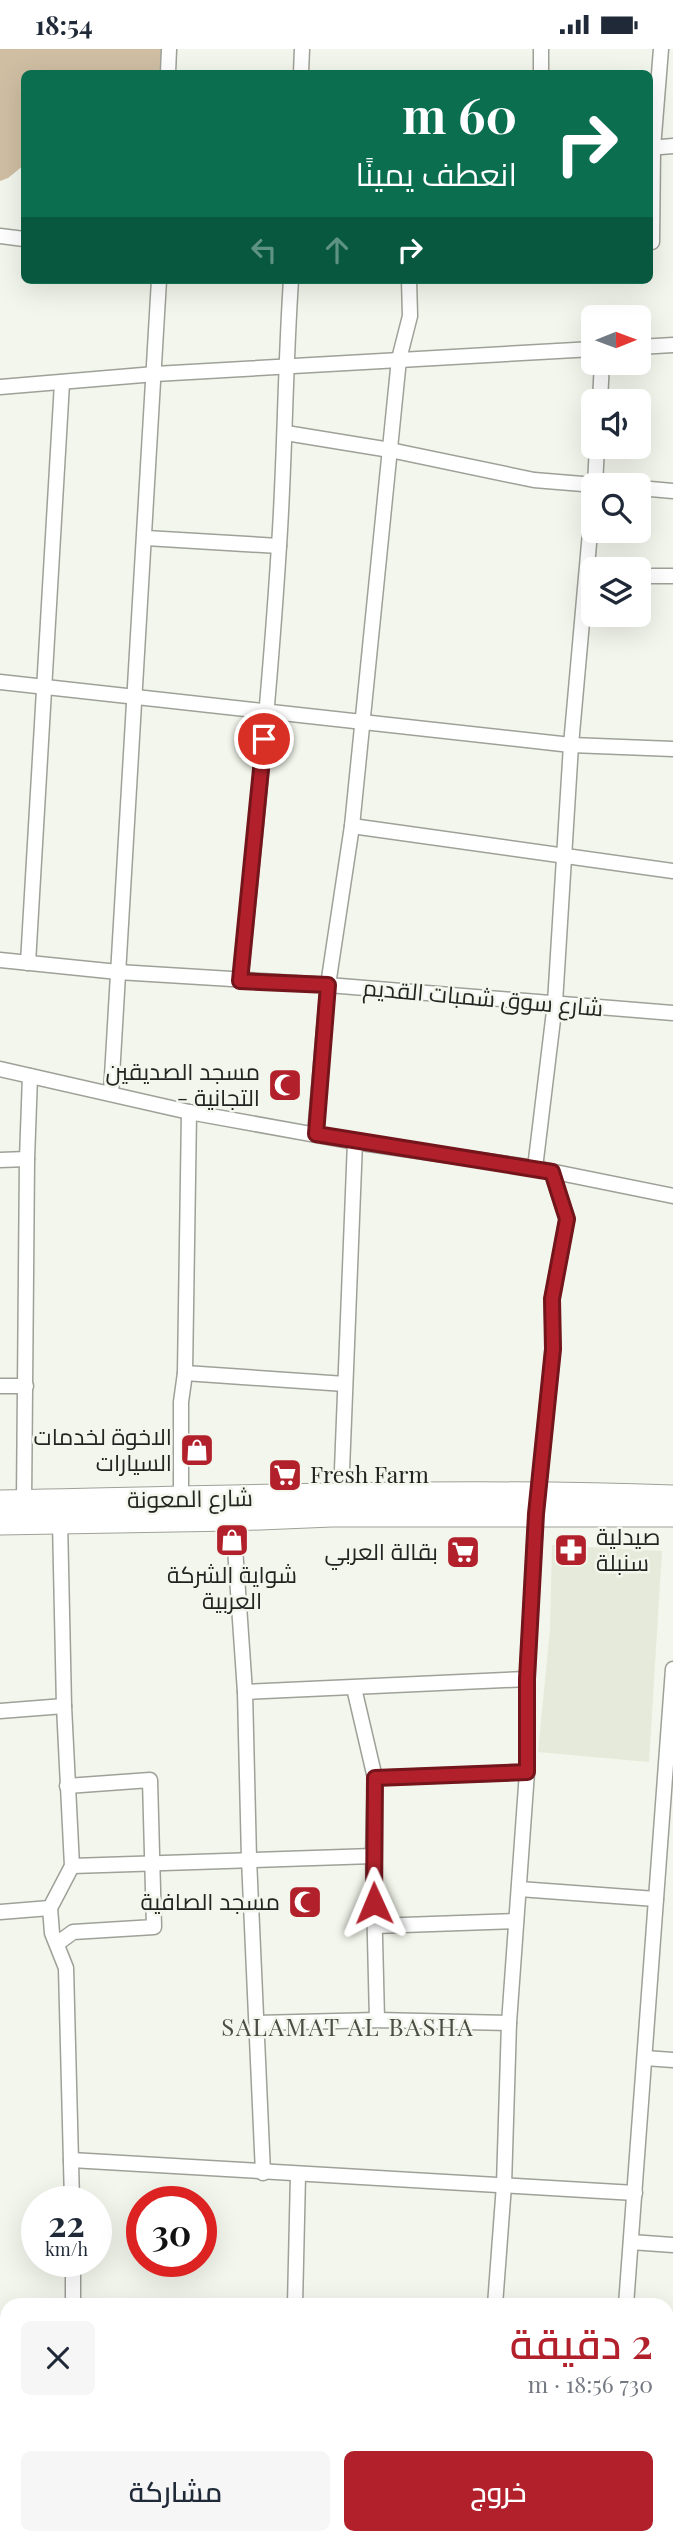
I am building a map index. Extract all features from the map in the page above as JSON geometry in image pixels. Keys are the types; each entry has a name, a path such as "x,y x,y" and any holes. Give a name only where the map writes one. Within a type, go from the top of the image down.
{"highway":[{"name":"شارع المعونة","path":"0,1502 341,1495 537,1504 673,1515"},
{"name":"شارع المعونة","path":"0,1523 233,1519 673,1497"}],"street":[{"path":"168,70 169,49"},
{"path":"301,70 302,49"},
{"path":"541,49 541,70"},
{"path":"653,128 661,49"},
{"path":"653,148 673,146"},
{"path":"0,236 21,239"},
{"path":"111,1093 146,538 159,284"},
{"path":"240,981 267,712 286,433 285,366 291,284"},
{"path":"316,1134 328,985 352,827 399,359 410,316 409,284"},
{"path":"651,346 673,345"},
{"path":"0,387 155,374 581,350"},
{"path":"28,963 62,383"},
{"path":"286,433 390,450 534,480 581,484"},
{"path":"651,489 673,491"},
{"path":"146,538 279,546"},
{"path":"651,576 673,576"},
{"path":"535,1168 555,1003 571,745 584,627"},
{"path":"0,682 571,745 673,749"},
{"path":"352,827 673,871"},
{"name":"شارع سوق شمبات القديم","path":"0,960 118,972 328,985 673,1013"},
{"path":"0,1069 189,1112 355,1142 535,1168 673,1196"},
{"path":"24,1501 30,1076"},
{"path":"181,1500 189,1112"},
{"path":"341,1495 355,1142"},
{"path":"0,1160 27,1159"},
{"path":"496,2298 504,2185 509,2023 527,1772 527,1679 537,1504 553,1349 552,1299 567,1219 552,1172"},
{"path":"185,1373 345,1384"},
{"path":"0,1386 26,1386"},
{"path":"233,1519 246,1692 249,1859 263,2173"},
{"path":"60,1521 64,1706 72,1866 50,1908 52,1933 66,1968 72,2186"},
{"path":"627,2298 673,1669"},
{"path":"246,1692 527,1679"},
{"path":"354,1688 375,1778 373,1856 377,2019"},
{"path":"0,1711 64,1706"},
{"path":"375,1778 527,1772"},
{"path":"58,1943 73,1932 154,1927 150,1780 67,1786"},
{"path":"72,1866 373,1856"},
{"path":"519,1889 656,1899"},
{"path":"0,1912 50,1908"},
{"path":"375,1926 516,1921"},
{"path":"257,2023 377,2019 509,2023"},
{"path":"645,2058 673,2060"},
{"path":"71,2160 635,2193"},
{"path":"295,2298 298,2175"},
{"path":"631,2242 673,2245"},
{"path":"73,2277 74,2298"}],"shaded area":[{"path":"0,49 163,49 162,70 21,70 21,167 0,181"},
{"path":"552,1545 662,1551 649,1762 538,1752 550,1629"}],"place":[{"name":"مسجد الصديقين - التجانية","path":"285,1085"},
{"name":"الاخوة لخدمات السيارات","path":"197,1450"},
{"name":"Fresh Farm","path":"285,1475"},
{"name":"شواية الشركة العربية","path":"232,1540"},
{"name":"صيدلية سنبلة","path":"571,1550"},
{"name":"بقالة العربي","path":"463,1552"},
{"name":"مسجد الصافية","path":"305,1902"}],"district":[{"name":"SALAMAT AL BASHA","path":"348,2028"}],"route":[{"path":"264,739 240,981 328,985 316,1134 552,1172 567,1219 552,1299 553,1349 536,1514 527,1679 527,1772 375,1778 374,1903"}]}
